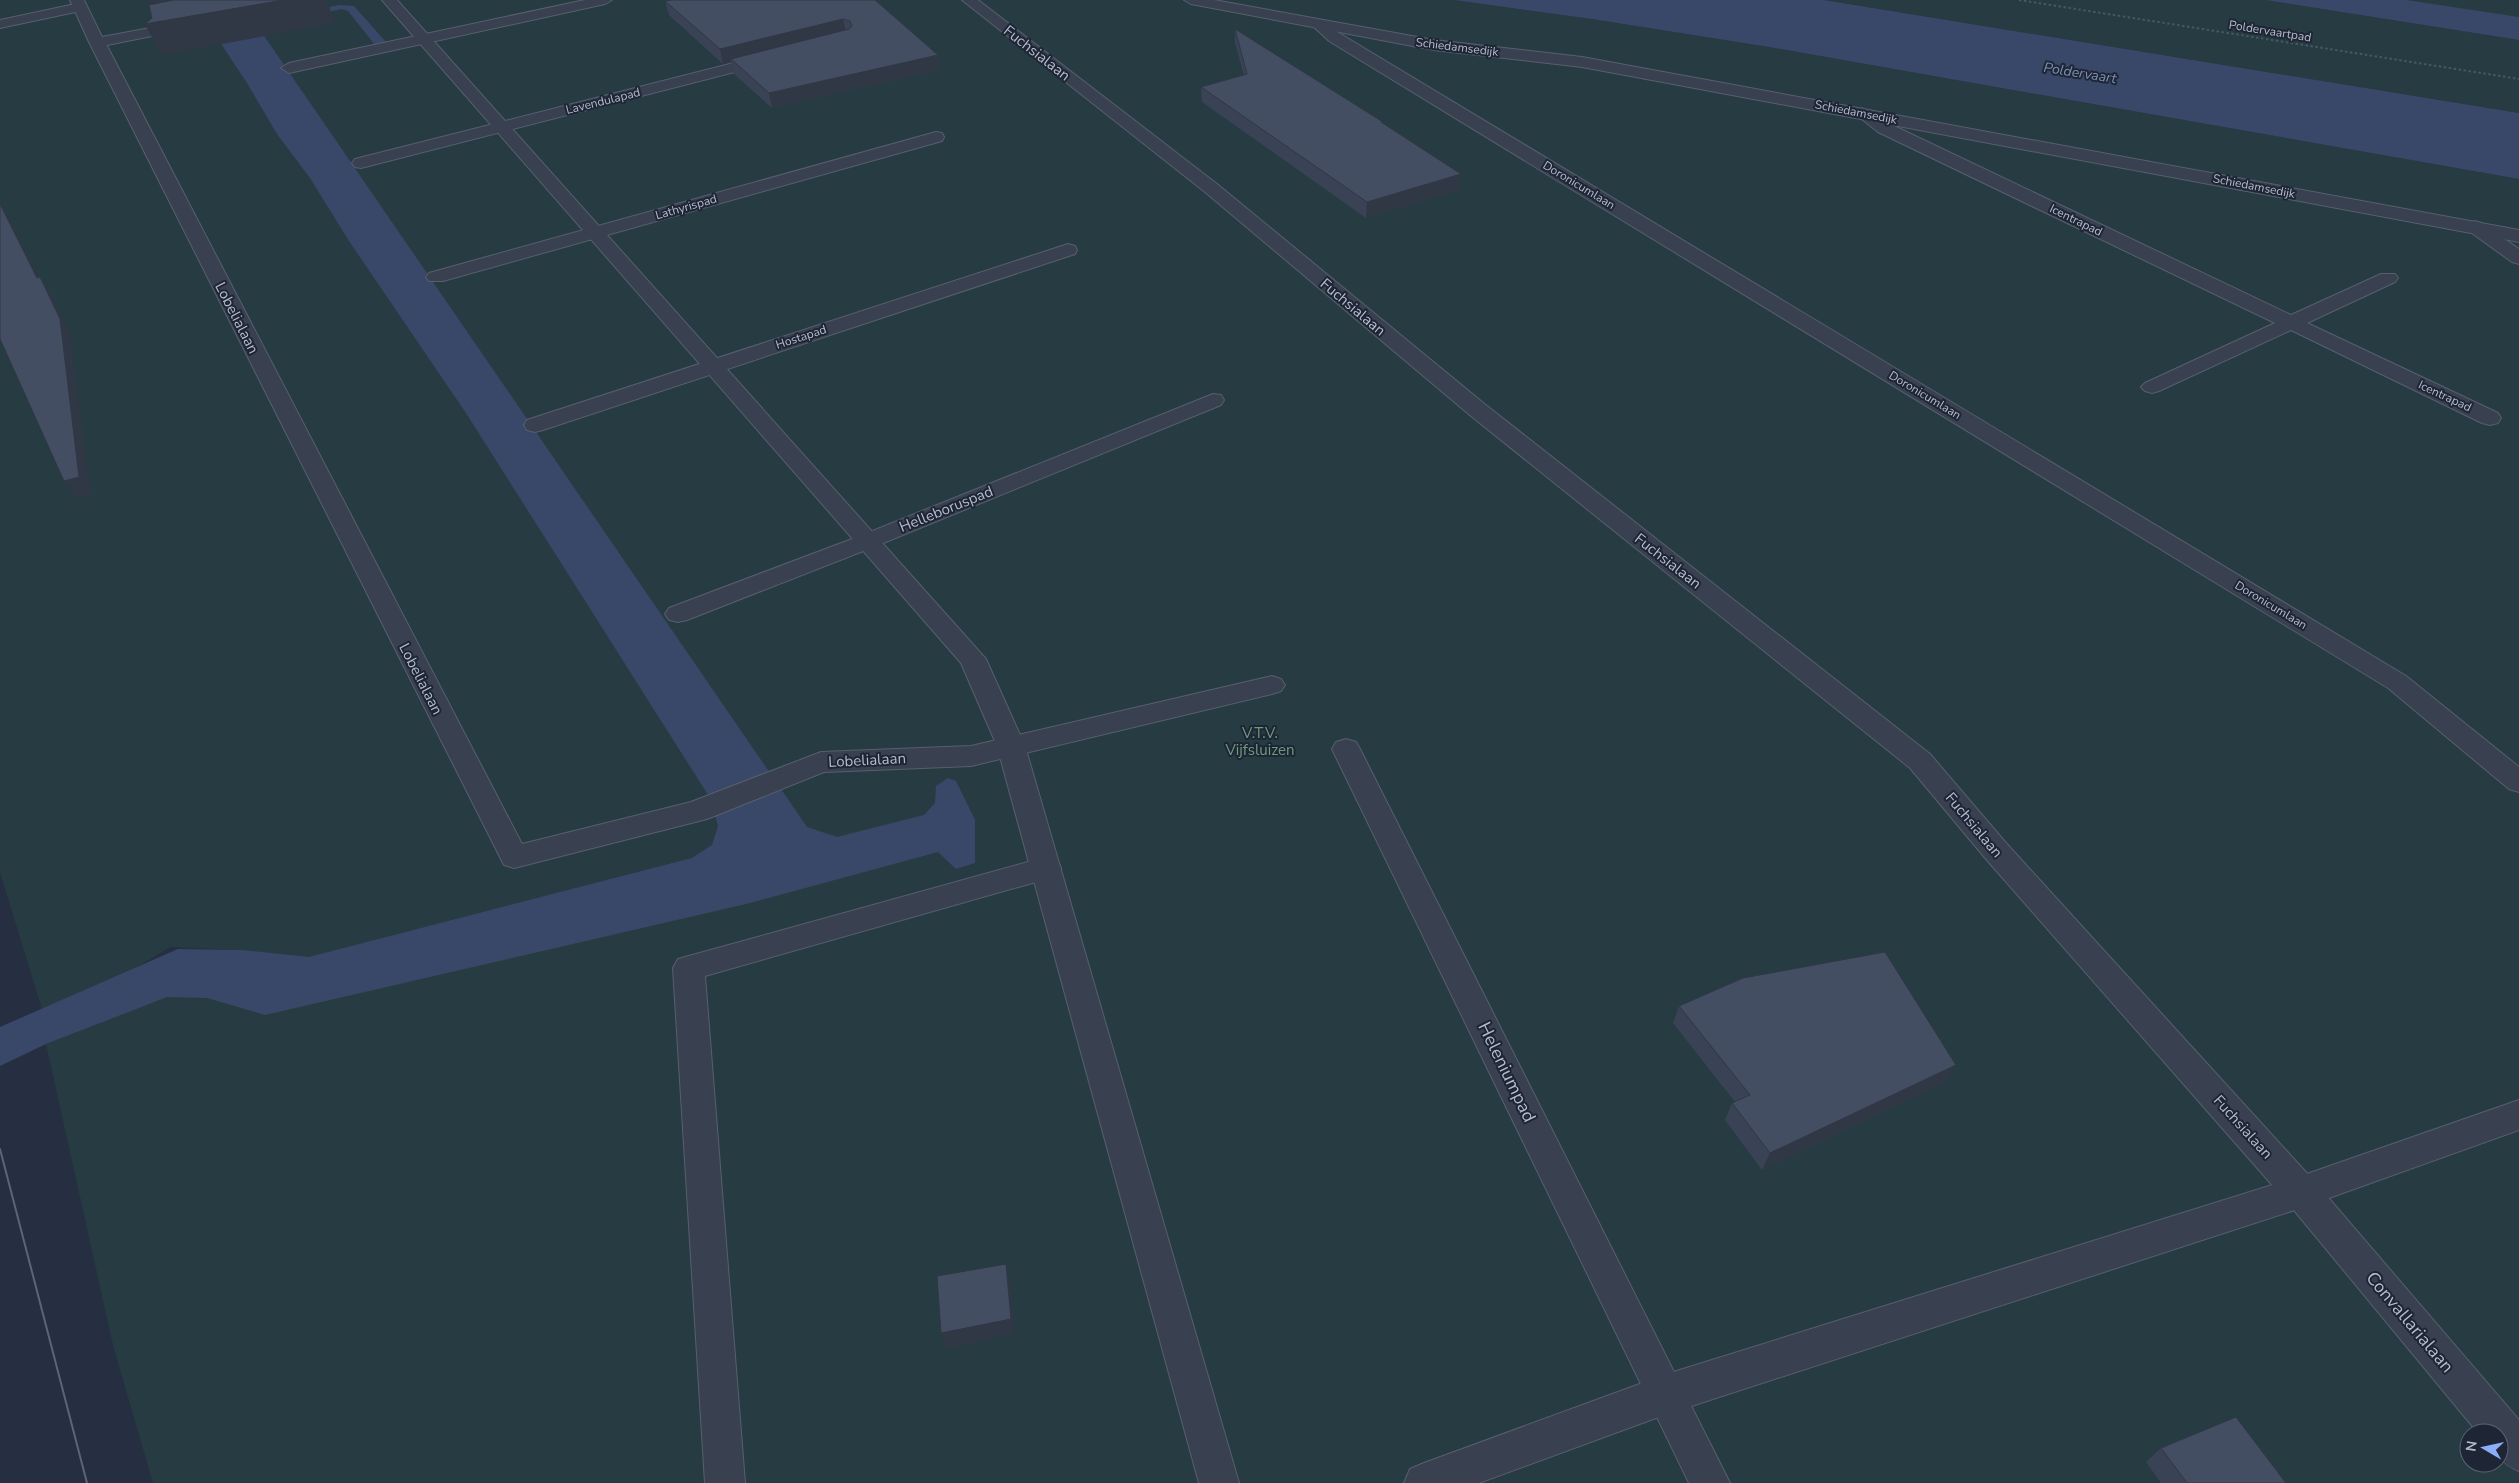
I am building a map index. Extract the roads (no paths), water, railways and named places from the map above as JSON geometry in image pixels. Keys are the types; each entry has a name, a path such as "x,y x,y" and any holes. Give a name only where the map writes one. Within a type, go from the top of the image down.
{"street":[{"path":"389,0 973,659 1011,746 1219,1483"},
{"path":"289,68 605,0"},
{"name":"Fuchsialaan","path":"969,0 1211,188 1479,411 1920,761 1996,851 2301,1192"},
{"name":"Schiedamsedijk","path":"1191,0 1434,45 1582,62 2519,236"},
{"path":"0,24 79,3 97,42 202,22"},
{"name":"Doronicumlaan","path":"1319,24 1334,38 2397,682 2519,782"},
{"name":"Lobelialaan","path":"97,42 514,857 697,812 786,774 821,762 971,756 1272,685"},
{"name":"Lavendulapad","path":"361,163 788,54"},
{"name":"Icentrapad","path":"1862,113 1884,128 2490,418"},
{"name":"Lathyrispad","path":"436,277 936,137"},
{"path":"2475,227 2519,258"},
{"name":"Hostapad","path":"534,425 1068,250"},
{"path":"2152,387 2388,278"},
{"name":"Helleboruspad","path":"678,614 868,541 1213,400"},
{"name":"Heleniumpad","path":"1346,749 1710,1483"},
{"path":"725,1483 689,968 1046,868"},
{"path":"1424,1483 1667,1394 2301,1192 2519,1115"},
{"name":"Convallarialaan","path":"2301,1192 2519,1451"}],"water":[{"path":"192,0 261,21 339,5 354,6 386,42 375,45 348,11 342,9 258,27 807,827 837,837 924,815 935,803 936,786 948,778 956,781 975,820 975,863 956,869 938,852 746,904 265,1015 207,998 167,997 46,1044 0,1066 0,1027 178,949 242,950 309,957 692,858 712,845 718,826 710,798 466,413 349,241 310,178 277,134 247,83"},
{"name":"Poldervaart","path":"1454,0 1824,0 2519,113 2519,179 1769,47 1592,19"},
{"path":"2265,0 2406,0 2519,17 2519,40"}],"tram line":[{"path":"0,1149 87,1483"}],"park label":[{"name":"V.T.V. Vijfsluizen","path":"1260,742"}]}
